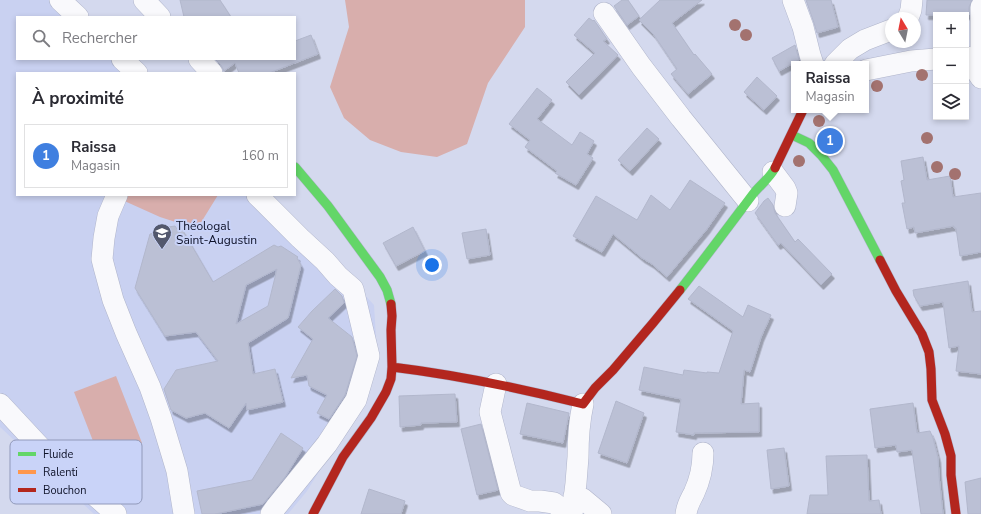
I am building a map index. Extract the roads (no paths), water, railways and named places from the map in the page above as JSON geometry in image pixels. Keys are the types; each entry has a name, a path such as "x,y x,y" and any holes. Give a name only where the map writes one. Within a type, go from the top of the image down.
{"street":[{"path":"60,0 77,16"},
{"path":"144,0 159,16"},
{"path":"793,0 803,27 812,61"},
{"path":"910,12 912,0"},
{"path":"981,7 974,55 981,78"},
{"path":"604,13 641,66 748,201"},
{"path":"838,61 850,49 865,40 885,32"},
{"path":"869,69 911,61 933,59"},
{"path":"123,60 136,72"},
{"path":"200,60 211,72"},
{"path":"572,508 578,436 583,404 595,388 613,370 653,323 714,247 748,201 773,172 802,113"},
{"path":"792,135 809,144 821,155 833,170 896,290 922,334 929,352 932,400 945,434 951,456 951,475 956,514"},
{"path":"296,168 344,227 380,277 387,290 392,316 392,367 391,379 386,392 371,418 343,457 313,514"},
{"path":"773,172 787,193 785,206"},
{"path":"117,196 108,216 102,259 113,300 150,387 161,418 177,471 184,514"},
{"path":"258,196 300,238 325,260 338,276 353,290 369,356 356,400 327,444 271,514"},
{"path":"392,367 455,376 583,404"},
{"path":"496,384 490,412 511,493 530,501 554,503 572,508"},
{"path":"0,404 33,440"},
{"path":"686,514 686,508 700,477 703,453"},
{"path":"572,508 583,499 601,514"},
{"path":"105,504 116,514"}],"place":[{"name":"Raissa","path":"830,141"},
{"name":"Théologal Saint-Augustin","path":"162,250"}]}
